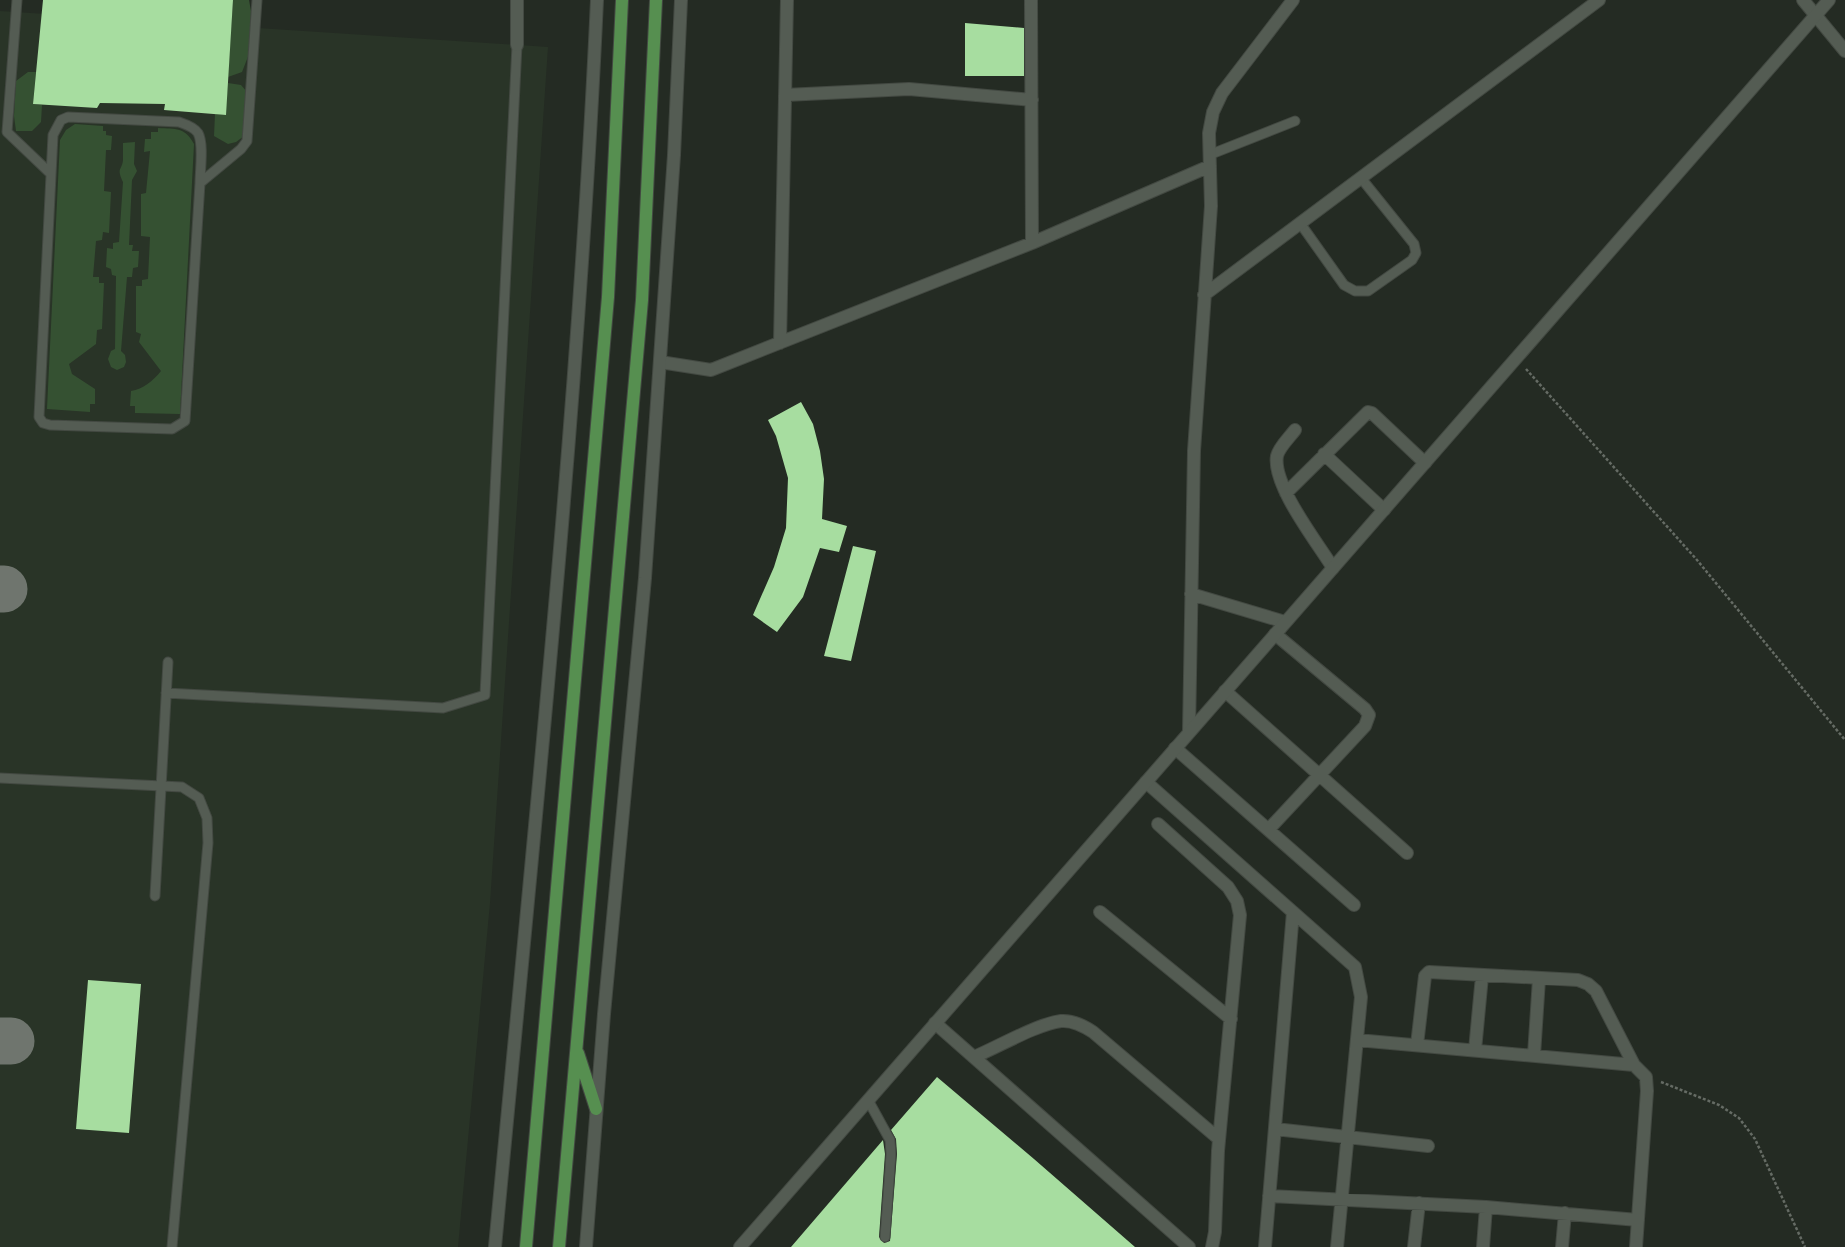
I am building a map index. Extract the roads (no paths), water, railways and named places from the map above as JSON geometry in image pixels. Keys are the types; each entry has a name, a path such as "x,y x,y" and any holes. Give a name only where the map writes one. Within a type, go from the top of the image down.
{"highway":[{"path":"526,1247 608,297 622,0"},
{"path":"559,1247 642,300 656,0"},
{"path":"576,1048 596,1109"}],"street":[{"path":"517,0 517,45"},
{"path":"495,1247 572,408 592,115 596,0"},
{"path":"586,1247 596,1109 645,578 674,155 681,0"},
{"path":"780,343 787,0"},
{"path":"1031,0 1032,243"},
{"path":"1189,732 1194,451 1211,206 1209,133 1213,112 1222,93 1293,0"},
{"path":"1204,295 1599,0"},
{"path":"1803,0 1845,51"},
{"path":"740,1247 1829,0"},
{"path":"785,95 909,89 1032,100"},
{"path":"660,362 711,370 1032,243 1209,160"},
{"path":"1286,493 1365,413 1370,412 1425,463"},
{"path":"1295,430 1278,454 1277,473 1286,493 1333,568"},
{"path":"1324,454 1384,510"},
{"path":"1191,594 1285,622"},
{"path":"1269,829 1366,726 1369,715 1365,709 1275,634"},
{"path":"1225,691 1407,853"},
{"path":"1175,748 1354,905"},
{"path":"1146,782 1355,968 1361,997 1337,1247"},
{"path":"1158,824 1228,887 1237,901 1240,915 1219,1140 1215,1232 1212,1247"},
{"path":"1100,912 1231,1019"},
{"path":"1265,1247 1293,912"},
{"path":"1417,1045 1427,973 1433,972 1482,976 1578,980 1588,984 1596,991 1634,1065 1646,1076 1647,1091 1636,1247"},
{"path":"1475,1050 1482,976"},
{"path":"1534,1055 1539,979"},
{"path":"974,1057 1045,1026 1062,1021 1079,1023 1093,1032 1219,1140"},
{"path":"935,1023 1189,1247"},
{"path":"1357,1040 1634,1065"},
{"path":"1275,1129 1428,1146"},
{"path":"1270,1196 1486,1207 1638,1220"},
{"path":"1414,1247 1419,1203"},
{"path":"1483,1247 1486,1207"},
{"path":"1562,1247 1565,1214"}],"lane":[{"path":"18,0 7,132 51,174"},
{"path":"200,183 241,149 247,141 257,0"},
{"path":"166,693 443,708 485,695 517,45"},
{"path":"68,117 179,122 191,126 198,133 200,148 200,183 185,421 172,429 50,425 43,423 39,417 53,135 61,120 68,117"},
{"path":"1209,160 1295,121"},
{"path":"1300,223 1344,285 1355,291 1368,291 1412,260 1416,252 1414,244 1360,178"},
{"path":"155,896 168,662"},
{"path":"0,778 182,787 200,798 207,818 208,842 172,1247"},
{"path":"868,1100 890,1140 891,1154 885,1237"}]}
